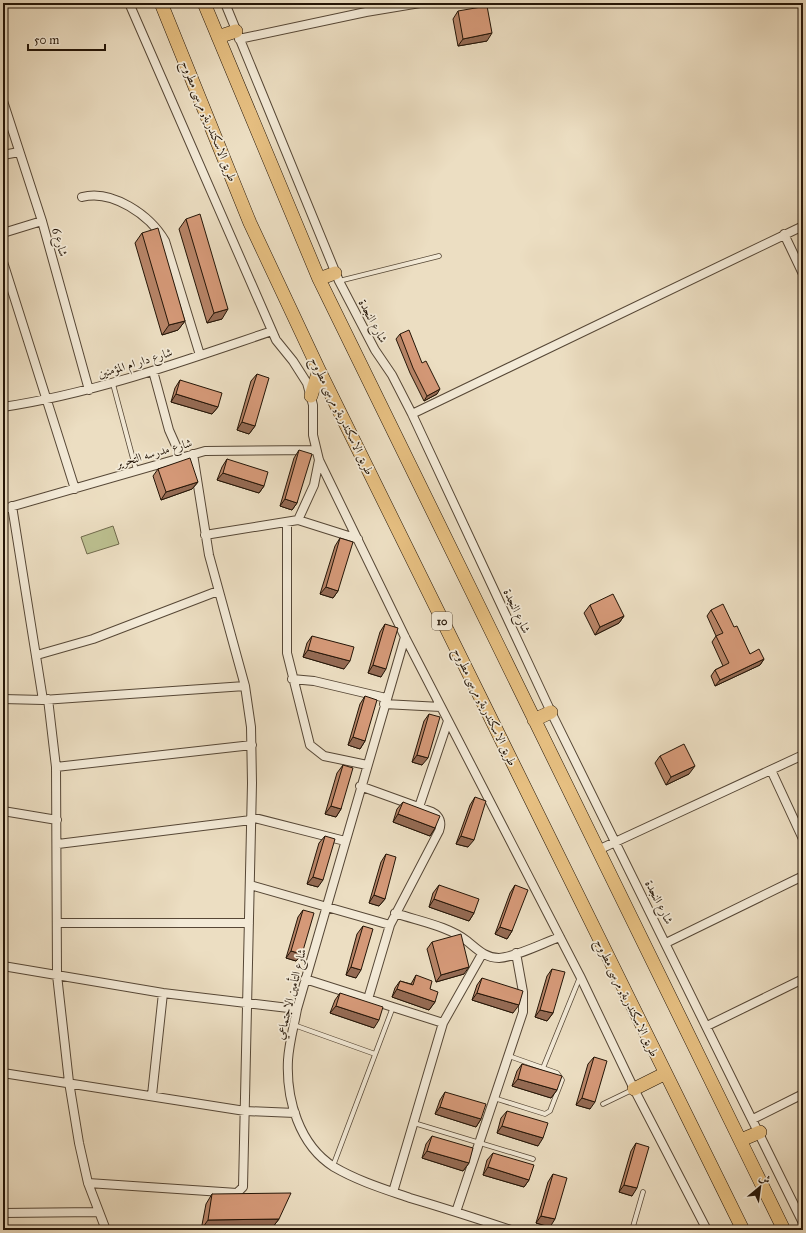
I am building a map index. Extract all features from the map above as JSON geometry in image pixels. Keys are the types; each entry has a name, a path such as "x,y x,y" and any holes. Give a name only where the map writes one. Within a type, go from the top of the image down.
{"main road":[{"name":"طريق الاسكندرية, مرسى مطروح","path":"161,3 250,222 319,370 664,1074 743,1230"},
{"path":"204,3 319,279 784,1230"},
{"path":"218,37 238,35"},
{"path":"319,279 337,277"},
{"path":"311,396 319,370"},
{"path":"534,720 551,712"},
{"path":"634,1089 664,1074"},
{"path":"741,1140 760,1132"}],"street":[{"path":"129,3 272,332 280,348 302,373 313,405 313,435 319,460 405,637 580,976 634,1089 707,1230"},
{"name":"شارع النجدة","path":"225,3 337,277 375,350 392,375 412,414 551,712 760,1132 803,1223"},
{"path":"238,35 420,3"},
{"name":"شارع 6","path":"3,101 42,221 89,390"},
{"path":"3,155 19,152"},
{"path":"82,197 102,196 134,209 144,215 159,231 165,240 200,355"},
{"path":"3,233 42,221"},
{"path":"412,414 803,226"},
{"path":"784,234 803,274"},
{"path":"3,262 75,489"},
{"name":"شارع دار ام المؤمنين","path":"3,406 46,401 113,384 272,332"},
{"path":"153,371 169,430 181,457"},
{"name":"شارع مدرسه التحرير","path":"3,509 193,454 218,450 316,450"},
{"path":"88,1183 240,1192 244,1184 252,745 245,686 231,632 218,591 205,535 193,454"},
{"path":"298,520 314,485 319,460"},
{"path":"12,506 37,656 46,700 56,767 58,844 57,975 69,1082 88,1183 106,1230"},
{"path":"205,535 298,520 358,539"},
{"path":"287,522 286,639 292,679 310,745 324,756 367,765"},
{"path":"37,656 93,639 218,591"},
{"name":"شارع التأمين الاجتماعي","path":"405,637 360,786 297,1009 288,1060 288,1078 300,1128 309,1143 320,1156 333,1166 353,1176 393,1192 511,1230"},
{"path":"292,679 314,681 385,701 441,707"},
{"path":"3,699 46,700 245,686"},
{"path":"419,807 448,721"},
{"path":"56,767 252,745"},
{"path":"598,850 803,755"},
{"path":"771,770 803,839"},
{"path":"360,786 436,814 439,818 440,827 395,913 368,999"},
{"path":"3,811 57,820"},
{"path":"58,844 251,819 345,841"},
{"path":"666,943 803,876"},
{"path":"250,885 390,925"},
{"path":"395,913 455,934 482,954 499,958 560,937"},
{"path":"57,923 249,923"},
{"path":"456,1212 520,1022 524,1002 516,953"},
{"path":"393,1192 443,1023 482,954"},
{"path":"3,966 163,993 297,1009"},
{"path":"305,979 443,1023"},
{"path":"707,1026 803,979"},
{"path":"152,1095 163,993"},
{"path":"3,1073 152,1095 245,1111 295,1112"},
{"path":"753,1119 803,1094"},
{"path":"3,1214 99,1212"}],"lane":[{"path":"337,277 438,256"},
{"path":"113,384 136,470"},
{"path":"543,1068 580,976"},
{"path":"333,1166 393,1007"},
{"path":"294,1025 375,1054"},
{"path":"494,1098 542,1113 548,1113 562,1080 559,1074 509,1056"},
{"path":"603,1104 634,1089"},
{"path":"414,1123 533,1159"},
{"path":"632,1230 643,1192"}],"green space":[{"path":"113,526 119,544 87,554 81,537"}],"building":[{"path":"487,6 492,33 463,39 458,11"},
{"path":"200,214 228,309 214,313 186,219"},
{"path":"158,228 185,321 169,325 142,233"},
{"path":"409,330 422,363 426,361 440,389 427,396 413,368 400,334"},
{"path":"257,374 269,378 255,426 242,422"},
{"path":"180,380 222,393 218,407 176,394"},
{"path":"299,450 312,454 297,503 285,499"},
{"path":"190,458 198,482 166,492 158,469"},
{"path":"227,459 268,472 264,486 223,473"},
{"path":"340,538 353,542 338,591 326,587"},
{"path":"613,594 624,616 600,627 590,605"},
{"path":"723,604 734,627 737,626 750,654 759,649 764,659 720,680 715,670 729,663 716,636 723,633 711,610"},
{"path":"385,624 398,628 386,669 373,665"},
{"path":"312,636 354,647 350,661 308,650"},
{"path":"365,696 377,700 365,741 353,737"},
{"path":"429,714 440,717 428,758 417,755"},
{"path":"684,744 695,766 671,777 660,756"},
{"path":"343,765 353,768 341,809 331,806"},
{"path":"475,797 486,801 474,840 461,836"},
{"path":"403,802 440,816 435,828 398,814"},
{"path":"325,836 335,839 323,880 313,877"},
{"path":"386,854 396,857 385,899 374,895"},
{"path":"439,885 479,899 474,913 434,899"},
{"path":"515,885 528,890 512,931 500,927"},
{"path":"303,910 314,913 302,954 291,951"},
{"path":"363,926 373,929 361,970 351,967"},
{"path":"461,934 469,967 441,975 432,942"},
{"path":"552,969 565,972 553,1013 540,1010"},
{"path":"416,975 432,981 430,989 438,992 435,1002 397,989 400,981 413,985"},
{"path":"482,978 523,991 519,1005 477,993"},
{"path":"340,993 383,1007 379,1020 336,1006"},
{"path":"594,1057 607,1061 595,1102 582,1098"},
{"path":"522,1064 562,1076 557,1090 518,1079"},
{"path":"445,1092 486,1104 481,1119 440,1107"},
{"path":"507,1111 548,1123 543,1138 502,1126"},
{"path":"432,1136 473,1148 469,1163 427,1151"},
{"path":"636,1143 649,1147 637,1188 624,1185"},
{"path":"493,1153 534,1165 529,1180 488,1167"},
{"path":"553,1174 567,1178 555,1219 541,1216"},
{"path":"291,1193 279,1219 208,1220 212,1194"}]}
